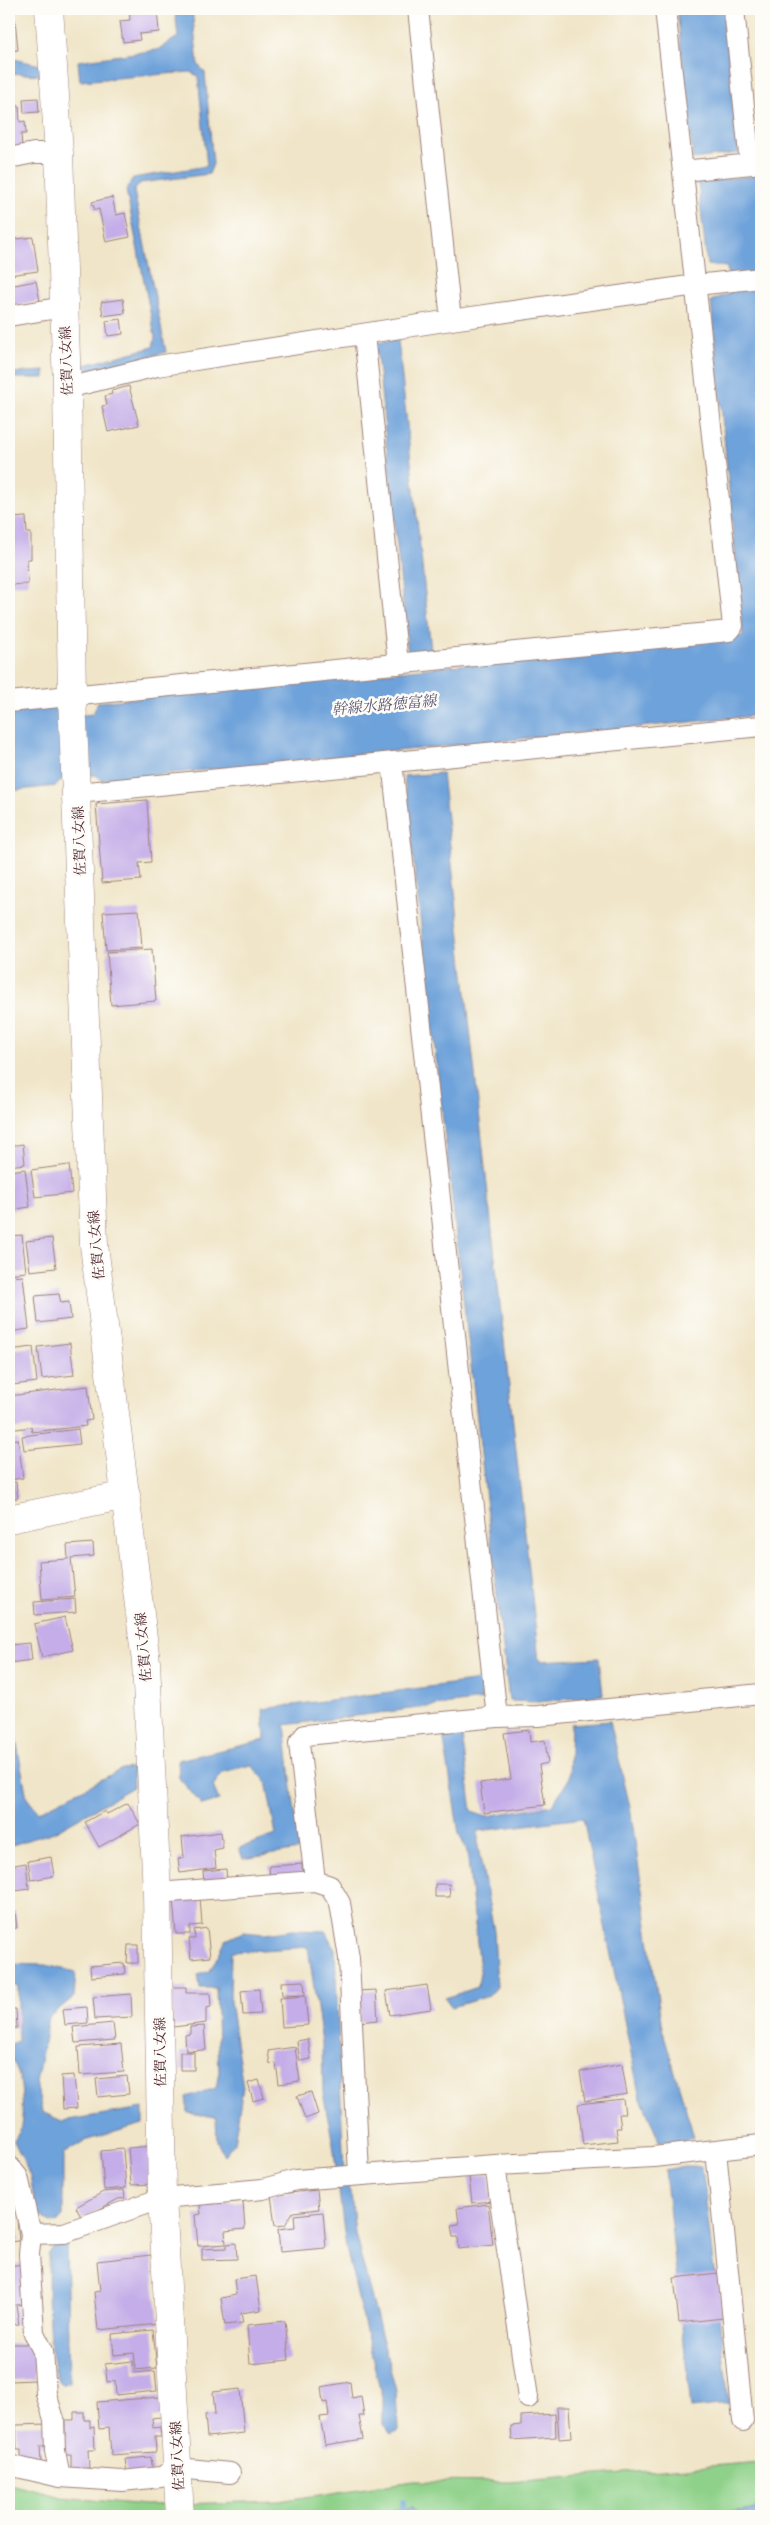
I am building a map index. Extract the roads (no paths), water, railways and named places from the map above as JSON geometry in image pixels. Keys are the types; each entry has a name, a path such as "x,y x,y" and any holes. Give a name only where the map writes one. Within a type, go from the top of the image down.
{"main road":[{"name":"佐賀八女線","path":"50,9 67,388 73,704 94,1245 146,1662 156,1893 162,2198 180,2516"},
{"path":"9,1519 126,1495"}],"street":[{"path":"418,9 451,320"},
{"path":"9,702 73,704 398,664 729,631 733,626 666,9"},
{"path":"683,171 756,163 734,9"},
{"path":"9,158 34,153 58,154"},
{"path":"67,388 157,366 696,284 761,278"},
{"path":"9,316 64,307"},
{"path":"364,334 398,664"},
{"path":"76,787 392,762 761,726"},
{"path":"392,762 497,1716"},
{"path":"315,1881 299,1743 305,1735 497,1716 538,1716 761,1694"},
{"path":"156,1893 315,1881 330,1886 340,1903 346,1940 352,2021 347,2176"},
{"path":"32,2234 64,2233 162,2198 263,2189 296,2180 495,2164 653,2157 761,2145"},
{"path":"716,2150 743,2421"},
{"path":"495,2164 528,2398"},
{"path":"9,2166 18,2177 32,2234 29,2254 34,2333 43,2351 46,2394 54,2419 54,2451 60,2477"},
{"path":"9,2465 60,2477 122,2481 178,2474 230,2473"}],"water":[{"path":"175,9 192,9 198,64 205,73 213,164 209,174 140,183 134,191 166,352 84,375 85,365 153,347 155,337 126,190 133,178 207,166 198,76 190,72 80,81 78,61 157,50 178,37"},
{"path":"677,9 723,9 739,153 693,159"},
{"path":"14,59 40,65 40,75 9,73 9,60"},
{"name":"幹線水路徳富線","path":"761,175 761,715 102,780 96,775 65,777 56,786 9,791 9,710 52,705 63,717 93,714 98,702 743,636 711,301 730,293 727,267 707,265 698,182"},
{"path":"398,340 431,650 408,653 376,343"},
{"path":"45,371 44,378 9,378 9,373"},
{"path":"442,773 539,1661 599,1658 603,1695 538,1702 509,1701 404,776"},
{"path":"480,1680 482,1700 285,1725 299,1850 243,1859 239,1848 276,1835 266,1781 251,1765 223,1772 213,1786 219,1800 202,1805 179,1778 178,1760 265,1740 263,1709"},
{"path":"9,1702 27,1798 38,1812 122,1769 132,1768 133,1787 54,1832 9,1846"},
{"path":"610,1721 630,1807 662,2028 694,2137 678,2143 659,2141 639,2093 583,1818 478,1831 478,1847 494,1931 497,1987 489,1996 452,2007 445,1998 478,1987 480,1970 467,1851 459,1834 443,1734 453,1732 462,1735 472,1811 487,1816 552,1805 569,1779 571,1724"},
{"path":"293,1930 325,1931 335,1949 344,2176 351,2192 355,2234 396,2391 398,2430 391,2434 383,2426 383,2402 346,2248 333,2144 323,2093 322,2042 308,1947 231,1952 230,2001 243,2087 234,2143 224,2155 217,2142 216,2117 188,2113 186,2097 216,2088 219,2072 216,1988 200,1988 198,1975 210,1971 226,1940 243,1932 265,1934"},
{"path":"9,1964 45,1965 76,1972 74,1997 49,2017 36,2082 42,2112 62,2121 143,2108 143,2124 84,2141 63,2154 63,2217 56,2224 48,2222 39,2212 34,2199 30,2177 14,2141 21,2126 22,2100 20,2079 14,2063 9,2058 9,2045 18,2041 18,1987 9,1983"},
{"path":"684,2166 702,2166 729,2404 691,2408 665,2170"},
{"path":"57,2244 66,2245 69,2382 62,2385 53,2362 49,2324 48,2255"},
{"path":"412,2508 418,2516 381,2516 394,2510"},
{"path":"761,2508 761,2516 702,2516"}],"waterway":[{"path":"403,2502 403,2516"}]}
